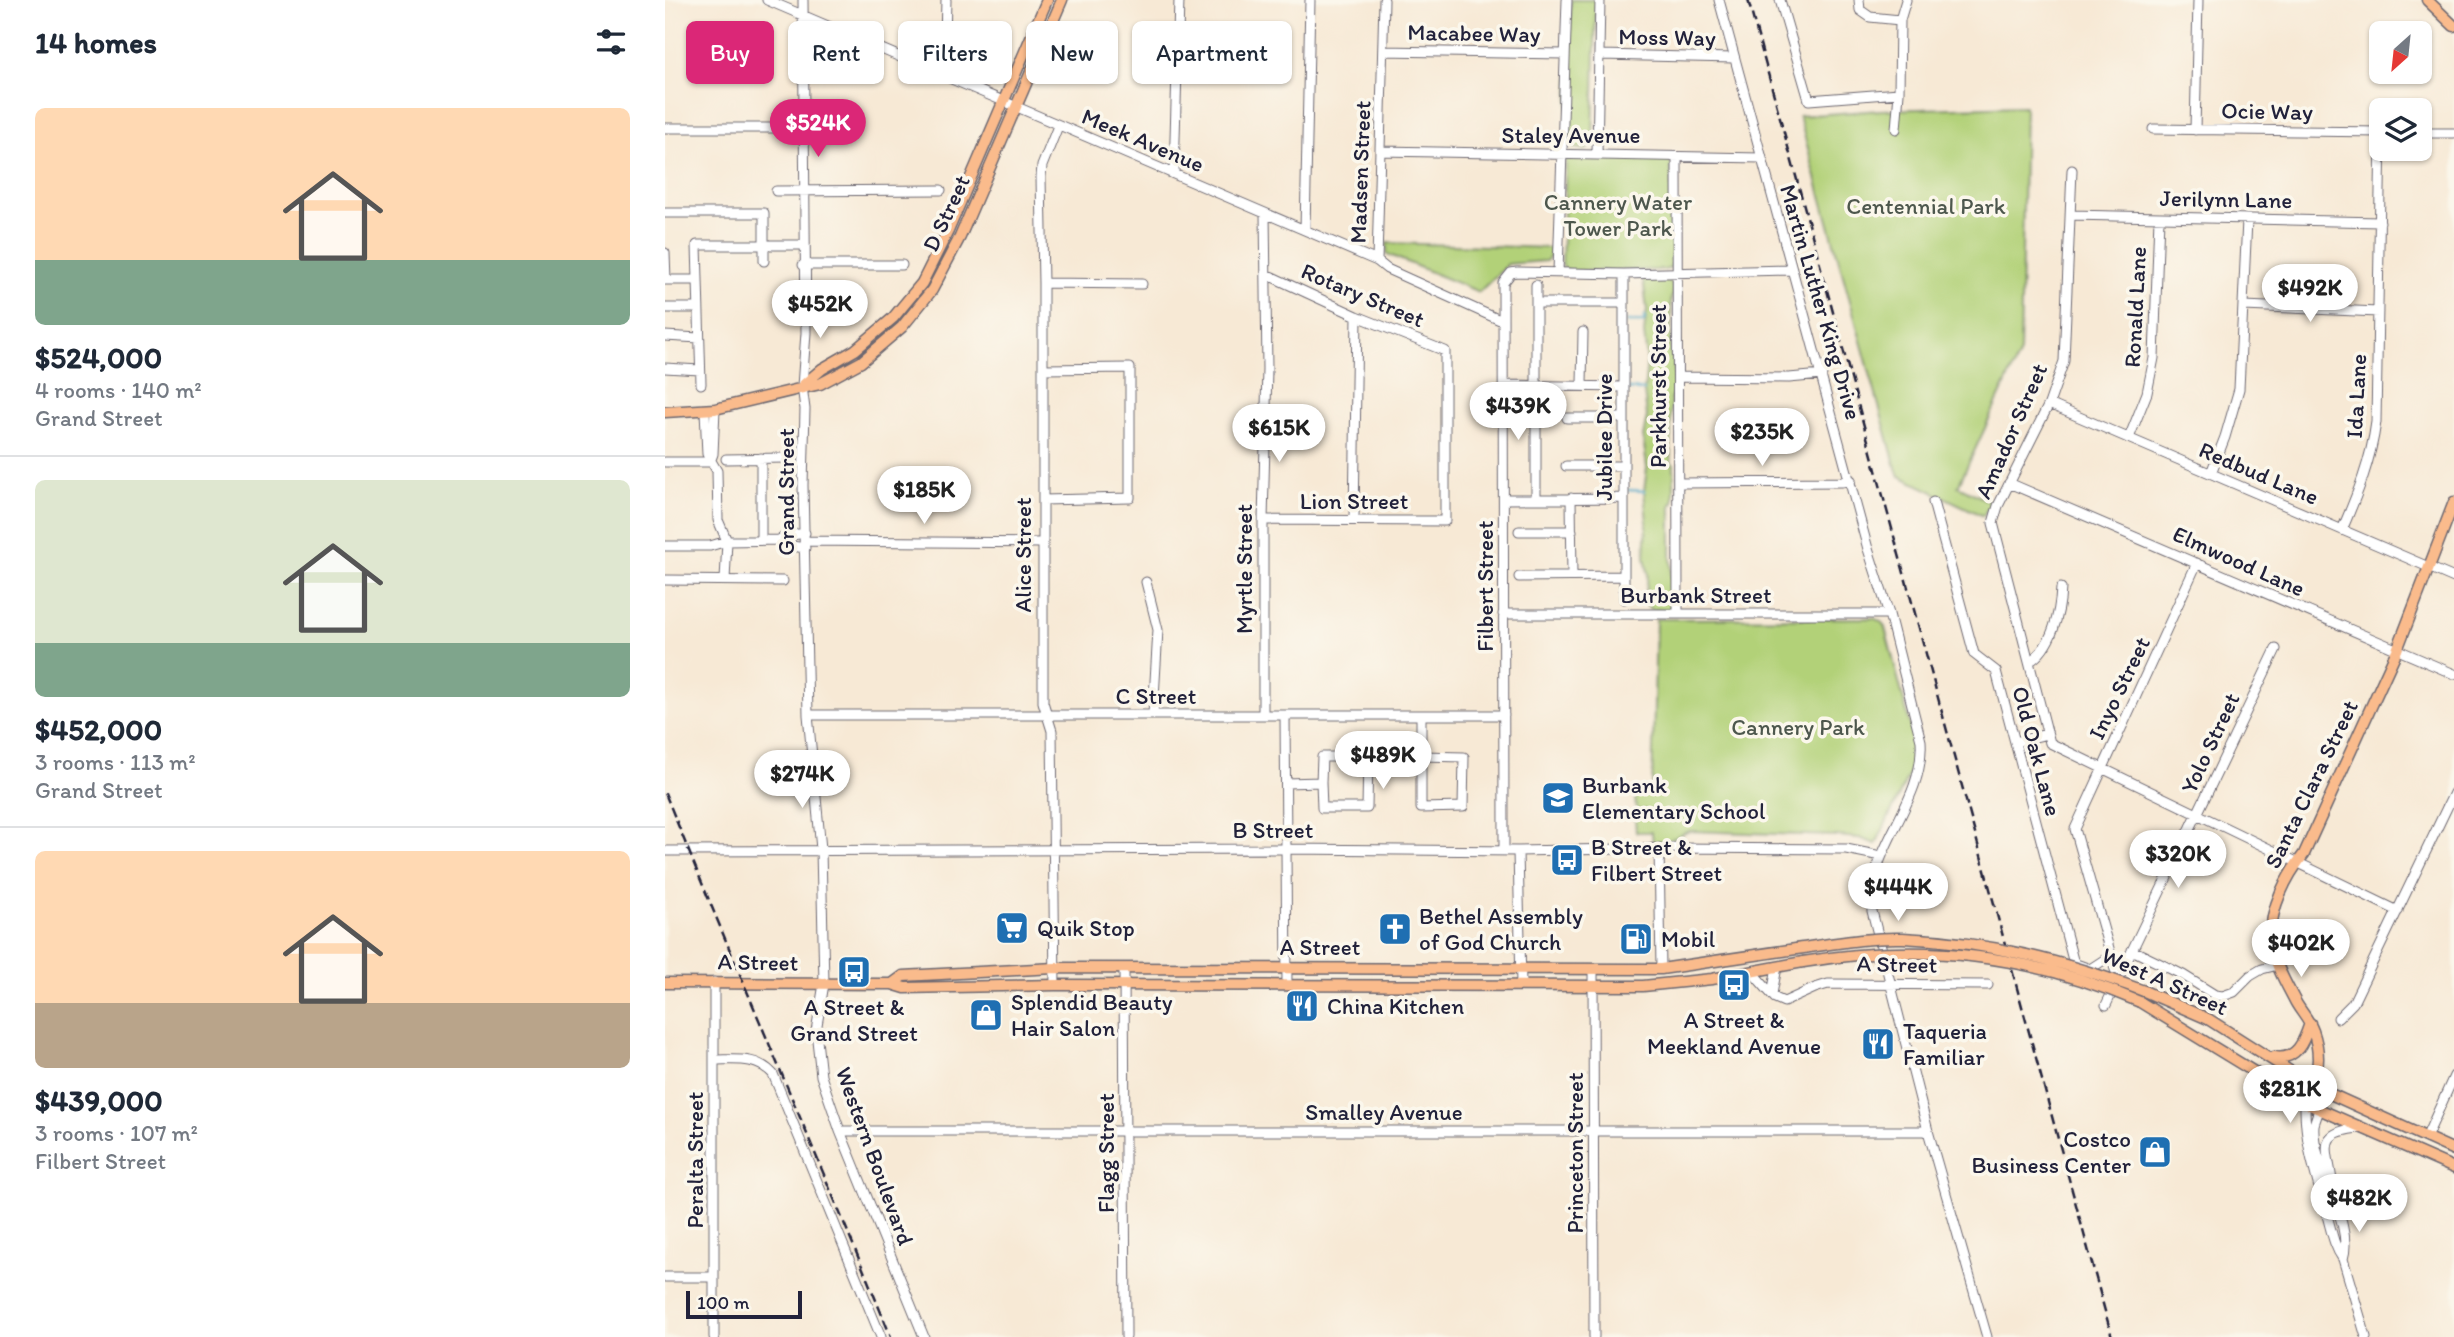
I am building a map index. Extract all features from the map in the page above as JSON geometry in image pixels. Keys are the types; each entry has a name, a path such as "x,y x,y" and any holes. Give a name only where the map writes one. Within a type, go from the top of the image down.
{"main road":[{"name":"D Street","path":"802,386 822,369 855,350 893,318 922,283 948,232 1047,0"},
{"name":"D Street","path":"665,412 710,410 802,386 820,384 861,362 902,327 932,290 960,237 1062,0"},
{"path":"2429,1 2454,26"},
{"name":"Santa Clara Street","path":"2319,1109 2315,1087 2318,1072 2316,1044 2310,1023 2297,1005 2278,965 2271,939 2277,901 2319,824 2322,811 2397,650 2454,502"},
{"name":"A Street","path":"892,984 903,976 1055,968 1661,969 1851,941 1903,938 2000,954"},
{"name":"A Street","path":"665,983 892,984 905,988 1287,984 1654,985 1752,972 1851,954 1907,951 2000,954"},
{"name":"West A Street","path":"2000,954 2201,1015 2315,1087 2454,1150"},
{"name":"West A Street","path":"2142,997 2305,1103 2454,1168"},
{"path":"2267,1055 2284,1059 2294,1053 2304,1042 2310,1023"},
{"path":"2305,1103 2315,1087"}],"street":[{"name":"Meek Avenue","path":"767,0 898,56"},
{"name":"Grand Street","path":"803,0 803,265 806,333 802,386 805,409 808,715 821,849 824,984"},
{"path":"945,21 946,0"},
{"path":"1174,173 1179,0"},
{"path":"1305,230 1310,0"},
{"name":"Madsen Street","path":"1377,261 1384,0"},
{"path":"1567,0 1558,272 1624,274 1792,270"},
{"path":"1597,154 1600,0"},
{"name":"Martin Luther King Drive","path":"1719,0 1912,703 1921,755 1913,792 1875,870 1871,902 1873,919 1928,1131 1987,1337"},
{"path":"1780,0 1809,100 1899,93"},
{"path":"1859,0 1860,10 1870,17 1900,20"},
{"path":"1896,128 1900,20 1906,0"},
{"path":"2195,130 2198,0"},
{"name":"Macabee Way","path":"1383,51 1565,54"},
{"name":"Moss Way","path":"1600,55 1734,58"},
{"name":"Meek Avenue","path":"963,84 1377,261 1387,270 1502,321"},
{"name":"Alice Street","path":"1055,985 1052,732 1043,702 1044,283 1041,177 1042,166 1058,126"},
{"path":"665,128 803,128"},
{"name":"Ocie Way","path":"2153,129 2369,132"},
{"path":"2432,133 2454,134"},
{"name":"Staley Avenue","path":"1381,151 1761,158"},
{"name":"Parkhurst Street","path":"1677,158 1678,614"},
{"name":"Ida Lane","path":"2341,530 2373,449 2376,422 2381,161"},
{"name":"Amador Street","path":"2049,739 1993,523 1998,506 2049,404 2060,375 2066,341 2072,170"},
{"path":"776,191 941,190"},
{"path":"665,213 764,213 764,261"},
{"name":"Myrtle Street","path":"1263,715 1265,213"},
{"name":"Jerilynn Lane","path":"2071,215 2380,222"},
{"name":"Ronald Lane","path":"2130,438 2147,393 2154,358 2159,217"},
{"path":"2211,473 2239,389 2247,220"},
{"path":"701,384 697,244 804,245"},
{"path":"665,253 666,280 698,280"},
{"path":"803,265 902,265"},
{"name":"Filbert Street","path":"1504,850 1502,287 1508,275 1517,272 1558,272"},
{"name":"Rotary Street","path":"1266,274 1357,316 1445,351 1445,521"},
{"name":"Jubilee Drive","path":"1624,274 1624,599"},
{"path":"1044,283 1142,284"},
{"path":"1536,285 1536,498"},
{"path":"1536,303 1624,303"},
{"path":"2244,306 2378,312"},
{"path":"665,308 698,308"},
{"path":"1354,519 1357,316"},
{"path":"1581,384 1583,332"},
{"path":"665,336 699,338"},
{"path":"665,368 700,370"},
{"path":"1043,369 1130,368 1130,498 1043,500"},
{"path":"1678,377 1822,376"},
{"path":"1503,384 1623,387"},
{"name":"Redbud Lane","path":"2049,404 2454,579"},
{"path":"710,410 707,454 717,471 718,520 727,541 725,580"},
{"path":"1567,418 1624,418"},
{"path":"726,458 786,458"},
{"path":"761,458 761,540"},
{"path":"665,462 710,462"},
{"path":"1566,466 1623,466"},
{"path":"1678,483 1822,483 1851,480"},
{"name":"Elmwood Lane","path":"2010,483 2454,674"},
{"path":"1571,498 1571,576"},
{"path":"1504,499 1624,498"},
{"name":"Old Oak Lane","path":"1933,502 1975,654 1996,671 2073,960 2076,964 2118,980"},
{"name":"Lion Street","path":"1263,520 1445,521"},
{"path":"1519,531 1572,531"},
{"path":"665,546 710,546 727,541 779,540 786,536 805,540 1043,543"},
{"path":"779,540 786,545 805,540"},
{"name":"Inyo Street","path":"2110,956 2075,829 2197,563"},
{"path":"1519,577 1623,576"},
{"path":"665,580 783,580"},
{"path":"1146,582 1158,630 1153,715"},
{"path":"2029,662 2039,654 2053,628 2060,610 2061,588"},
{"name":"Burbank Street","path":"1503,614 1889,614"},
{"name":"Yolo Street","path":"2106,1005 2276,649"},
{"name":"C Street","path":"808,715 1504,715"},
{"path":"1285,715 1287,984"},
{"path":"1421,715 1421,756 1422,808 1464,807 1464,757 1421,756"},
{"path":"2015,742 2049,739 2101,768 2398,911"},
{"path":"1322,757 1368,757 1367,808 1322,808 1321,782 1322,757"},
{"path":"1286,783 1321,782"},
{"path":"2338,1018 2353,1003 2454,793"},
{"path":"1659,848 1661,969"},
{"name":"B Street","path":"665,851 1518,851 1659,848 1846,849 1881,856"},
{"path":"1518,851 1521,985"},
{"path":"2132,950 2183,975 2215,995 2223,996 2234,992 2260,970 2278,965"},
{"path":"2091,970 2110,956 2118,980"},
{"path":"1752,972 1760,984 1772,994 1777,967"},
{"name":"Flagg Street","path":"1124,969 1126,1337"},
{"name":"Princeton Street","path":"1593,969 1594,1337"},
{"name":"Peralta Street","path":"714,982 714,1337"},
{"name":"Western Boulevard","path":"824,984 816,1031 821,1076 840,1131 924,1337"},
{"name":"A Street","path":"1772,994 1784,1002 1828,984 1988,985"},
{"path":"713,1060 756,1061 765,1065 773,1074 881,1337"},
{"path":"2426,1138 2454,1076"},
{"path":"2305,1103 2308,1144 2336,1250 2343,1259 2366,1337"},
{"path":"2319,1109 2314,1126 2321,1161 2347,1245 2343,1259"},
{"path":"2335,1204 2326,1158 2327,1144 2332,1136 2345,1129 2360,1128"},
{"name":"Smalley Avenue","path":"840,1131 1928,1131"},
{"path":"665,1277 714,1277"}],"green space":[{"path":"1571,0 1596,0 1593,143 1586,150 1569,147 1568,142"},
{"name":"Centennial Park","path":"2025,106 2020,353 1958,486 1991,502 1983,516 1898,475 1799,116 1881,110"},
{"name":"Cannery Water Tower Park","path":"1566,159 1665,159 1671,162 1671,268 1564,269 1562,263"},
{"path":"1387,243 1551,248 1546,261 1508,264 1479,292 1387,254"},
{"path":"1643,278 1666,278 1673,285 1671,355 1674,358 1674,394 1671,397 1671,462 1674,465 1674,502 1671,505 1671,594 1674,601 1671,609 1651,610 1645,603 1648,573 1645,557 1647,522 1644,491 1647,468 1643,437 1647,416 1644,392 1647,361 1644,333 1647,310"},
{"name":"Cannery Park","path":"1874,618 1884,624 1915,744 1912,768 1876,844 1859,838 1836,836 1689,831 1653,848 1652,832 1636,832 1635,817 1652,816 1652,810 1636,810 1635,794 1652,794 1656,619"}],"waterway":[{"path":"1627,322 1644,322 1645,316"},
{"path":"1628,389 1644,390"},
{"path":"1628,490 1644,491"}],"railway":[{"path":"1748,0 2112,1337"},
{"path":"665,793 891,1337"}],"place":[{"name":"Burbank Elementary School","path":"1558,798"},
{"name":"B Street & Filbert Street","path":"1567,860"},
{"name":"Quik Stop","path":"1012,928"},
{"name":"Bethel Assembly of God Church","path":"1395,929"},
{"name":"Mobil","path":"1636,939"},
{"name":"A Street & Grand Street","path":"854,972"},
{"name":"A Street & Meekland Avenue","path":"1734,985"},
{"name":"China Kitchen","path":"1302,1006"},
{"name":"Splendid Beauty Hair Salon","path":"986,1015"},
{"name":"Taqueria Familiar","path":"1878,1044"},
{"name":"Costco Business Center","path":"2155,1152"}]}
